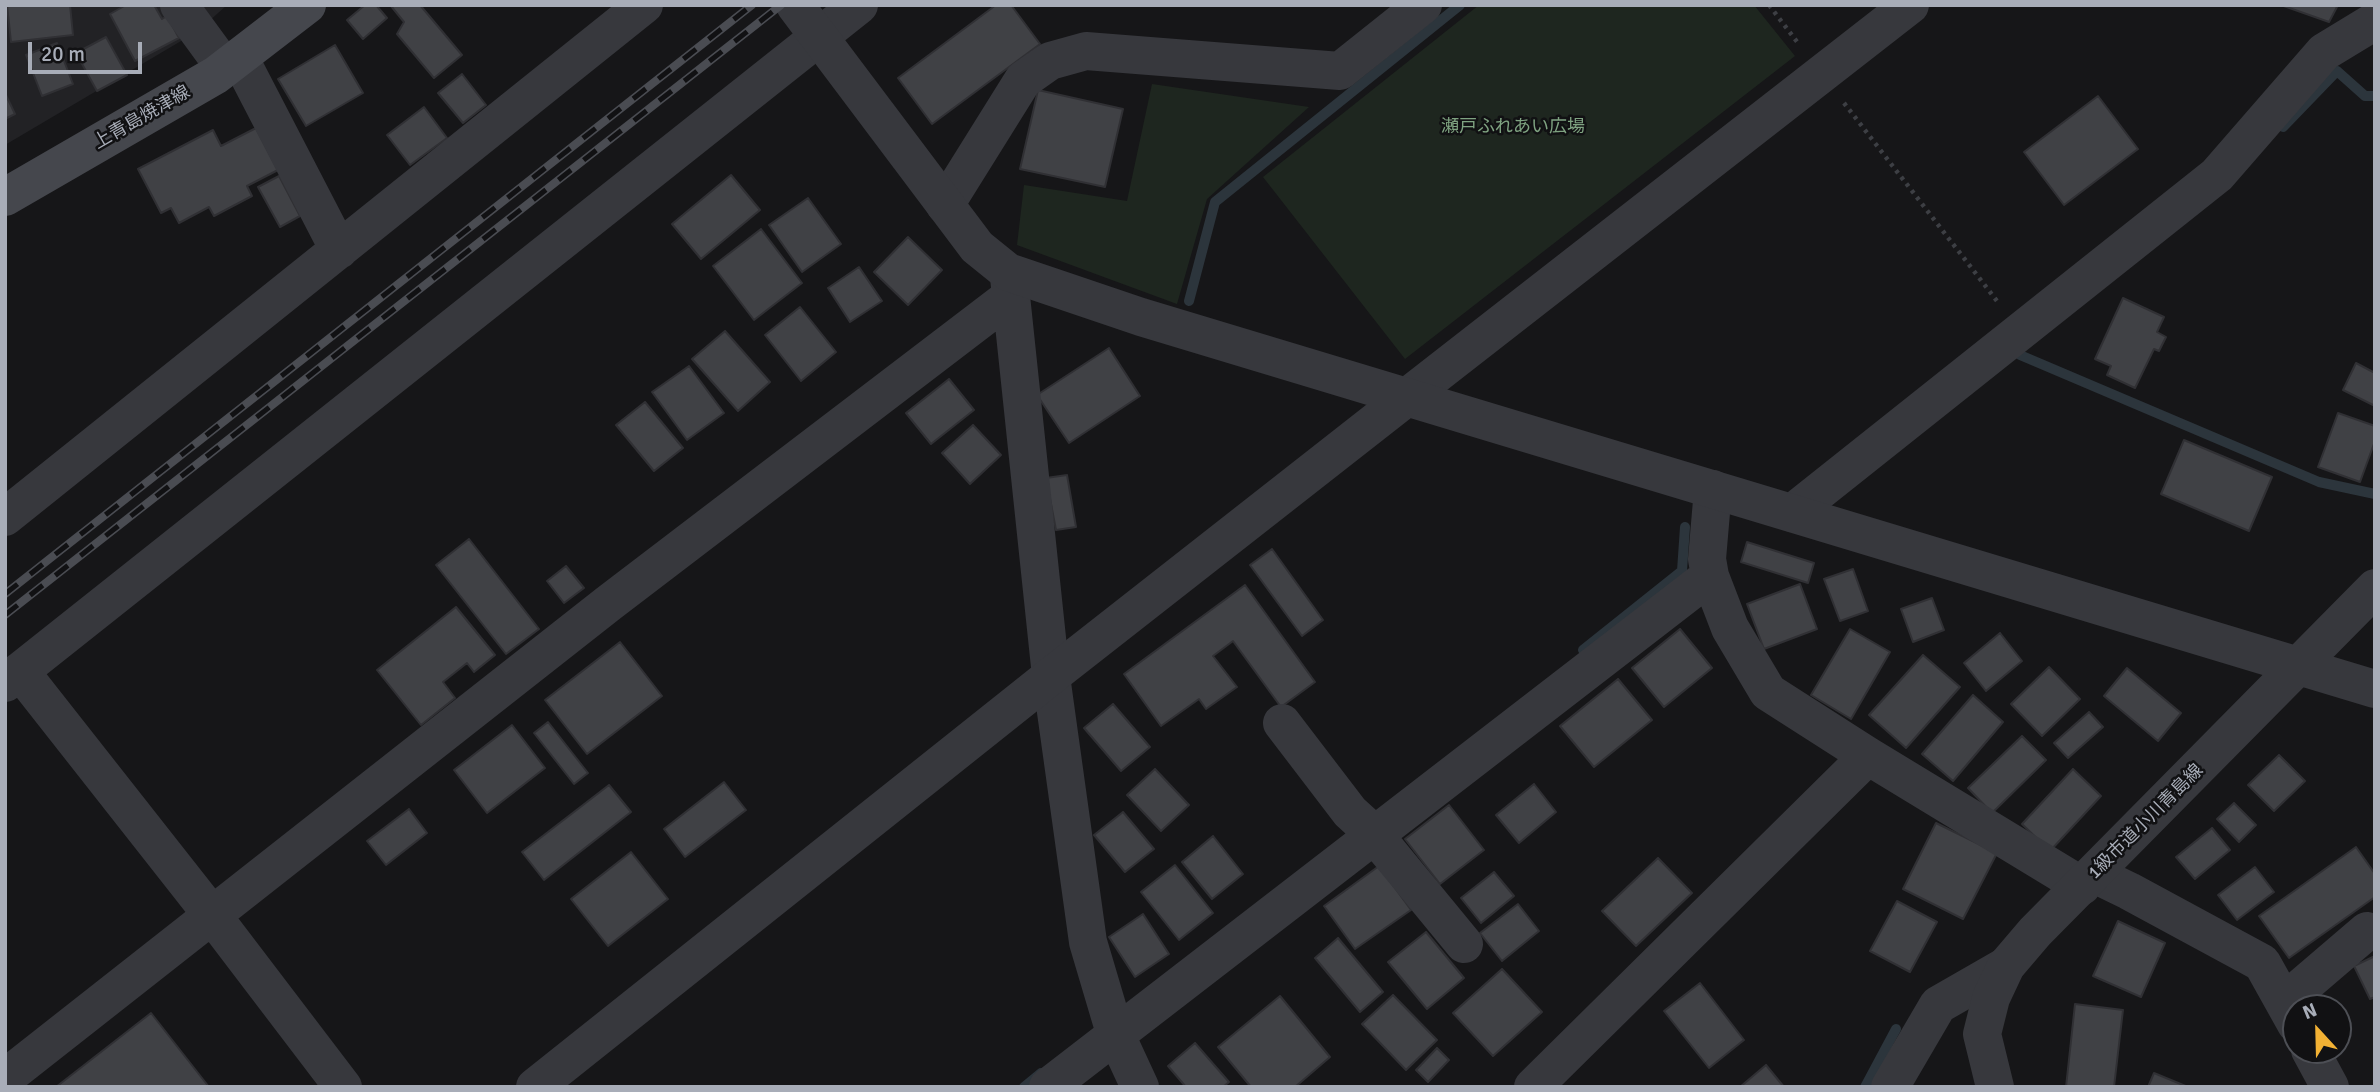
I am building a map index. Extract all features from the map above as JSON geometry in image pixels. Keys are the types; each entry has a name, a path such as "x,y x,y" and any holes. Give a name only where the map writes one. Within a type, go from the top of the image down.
{"main road":[{"name":"上青島焼津線","path":"5,197 232,63 307,5"}],"street":[{"path":"179,5 232,63 340,250"},
{"path":"5,517 644,5"},
{"path":"795,5 977,247 1009,285 1051,676 1088,943 1115,1033 1140,1087"},
{"path":"343,1087 212,915 13,677 859,5"},
{"path":"945,205 1023,80 1051,61 1086,51 1340,71 1423,5"},
{"path":"535,1087 1051,676 1910,5"},
{"path":"1792,513 2217,175 2324,52 2375,21"},
{"path":"1009,285 1141,317 2375,689"},
{"path":"5,1079 1009,285"},
{"path":"1713,489 1707,559 1710,576 1730,628 1768,692 1868,756 2088,880 2130,891 2262,964 2282,999"},
{"path":"1048,1087 1365,826 1710,576"},
{"name":"1級市道小川青島線","path":"1995,1087 1982,1034 1991,998 2006,966 2035,932 2375,587"},
{"path":"1282,723 1464,944"},
{"path":"1534,1087 1868,756"},
{"path":"2308,994 2367,931"},
{"path":"1890,1087 1938,1005 2006,966"}],"path":[{"path":"1769,5 1802,49"},
{"path":"1836,92 2021,331"}],"shaded area":[{"path":"5,5 227,5 198,31 5,145"}],"green space":[{"name":"瀬戸ふれあい広場","path":"1479,5 1754,5 1795,56 1405,359 1263,177"},
{"path":"1152,84 1309,107 1207,199 1177,304 1017,245 1024,185 1127,201"}],"building":[{"path":"7,5 70,5 73,35 11,42"},
{"path":"126,5 154,5 162,19 167,16 179,38 135,61 110,14"},
{"path":"365,5 376,5 387,18 363,39 347,20"},
{"path":"420,5 462,55 434,78 397,34 404,22 391,6"},
{"path":"996,5 1011,5 1040,44 932,124 898,78"},
{"path":"2281,5 2338,5 2329,22"},
{"path":"106,37 127,75 97,91 76,53"},
{"path":"57,43 73,84 42,96 26,55"},
{"path":"335,45 363,93 306,126 278,79"},
{"path":"462,74 486,105 463,123 438,93"},
{"path":"1038,90 1123,109 1105,187 1020,169"},
{"path":"5,93 15,114 5,119"},
{"path":"2098,96 2138,149 2064,205 2024,152"},
{"path":"424,107 447,138 410,165 387,135"},
{"path":"256,128 278,170 247,186 252,196 214,216 209,207 179,223 171,208 161,213 138,169 213,130 221,146"},
{"path":"731,175 760,210 701,259 672,224"},
{"path":"279,176 300,216 280,227 258,187"},
{"path":"808,198 841,244 802,272 769,225"},
{"path":"761,229 802,283 754,320 713,266"},
{"path":"908,237 942,270 908,305 874,272"},
{"path":"859,267 882,301 850,322 828,288"},
{"path":"2123,298 2164,317 2157,332 2166,337 2159,351 2154,349 2135,388 2107,375 2111,366 2095,359"},
{"path":"800,307 836,352 801,381 765,335"},
{"path":"725,331 770,382 738,411 692,359"},
{"path":"1109,348 1140,396 1069,443 1037,395"},
{"path":"2356,363 2375,373 2375,406 2343,390"},
{"path":"689,366 724,413 687,440 652,392"},
{"path":"949,379 974,410 931,444 906,413"},
{"path":"645,402 683,448 654,471 616,425"},
{"path":"2338,413 2375,426 2375,441 2360,482 2318,467"},
{"path":"973,425 1001,455 970,484 942,453"},
{"path":"2184,440 2272,477 2249,531 2161,494"},
{"path":"1067,475 1076,527 1056,530 1046,478"},
{"path":"469,539 539,629 506,654 436,565"},
{"path":"1747,542 1814,563 1808,583 1741,562"},
{"path":"1272,549 1323,620 1302,636 1250,565"},
{"path":"566,566 584,588 564,603 547,581"},
{"path":"1853,569 1868,611 1840,621 1824,579"},
{"path":"1800,584 1817,629 1764,649 1747,604"},
{"path":"1245,585 1315,682 1281,707 1233,641 1213,656 1237,687 1206,709 1199,699 1161,726 1124,674"},
{"path":"1932,598 1944,630 1913,642 1901,609"},
{"path":"456,607 495,655 474,672 467,663 443,682 455,698 421,725 377,670"},
{"path":"1680,629 1712,668 1664,707 1632,668"},
{"path":"1850,629 1890,652 1851,719 1811,695"},
{"path":"2000,633 2022,661 1986,691 1964,663"},
{"path":"620,642 662,696 587,754 545,700"},
{"path":"1923,655 1960,687 1906,748 1869,715"},
{"path":"2049,667 2080,699 2042,736 2011,704"},
{"path":"2127,668 2181,713 2158,741 2104,696"},
{"path":"1618,679 1652,720 1594,767 1560,726"},
{"path":"1973,695 2003,722 1953,781 1922,754"},
{"path":"1113,704 1150,747 1121,771 1084,728"},
{"path":"2089,712 2103,727 2068,758 2054,743"},
{"path":"548,722 588,773 574,784 534,733"},
{"path":"512,725 545,768 487,813 454,770"},
{"path":"2022,736 2046,760 1992,813 1968,788"},
{"path":"2279,755 2305,781 2274,811 2248,785"},
{"path":"1155,769 1189,805 1161,831 1127,795"},
{"path":"2073,769 2101,796 2050,851 2022,824"},
{"path":"724,782 746,810 685,857 664,829"},
{"path":"1534,784 1556,812 1519,843 1496,815"},
{"path":"609,785 631,812 544,880 522,852"},
{"path":"2234,803 2256,825 2239,842 2217,819"},
{"path":"1449,805 1484,850 1440,884 1405,839"},
{"path":"409,809 427,833 386,865 367,841"},
{"path":"1123,812 1154,849 1125,872 1094,835"},
{"path":"1936,823 1997,853 1963,919 1903,889"},
{"path":"2212,828 2230,850 2195,879 2176,857"},
{"path":"1213,836 1243,874 1212,899 1182,862"},
{"path":"2356,847 2375,874 2375,897 2289,958 2259,916"},
{"path":"631,852 668,899 608,946 571,899"},
{"path":"1658,858 1692,893 1636,946 1602,911"},
{"path":"1175,865 1213,913 1179,940 1141,892"},
{"path":"1379,866 1411,910 1355,949 1324,906"},
{"path":"2255,867 2274,892 2237,920 2218,895"},
{"path":"1494,872 1514,896 1481,923 1461,898"},
{"path":"1897,901 1937,922 1910,972 1870,951"},
{"path":"1518,904 1539,931 1502,961 1480,933"},
{"path":"1143,914 1169,954 1135,977 1109,937"},
{"path":"2118,921 2165,943 2141,997 2093,976"},
{"path":"1426,932 1464,978 1427,1009 1388,962"},
{"path":"1338,938 1383,992 1360,1012 1315,958"},
{"path":"2375,956 2375,997 2370,999 2354,966"},
{"path":"1502,969 1542,1012 1493,1056 1453,1013"},
{"path":"1700,983 1744,1040 1709,1068 1664,1011"},
{"path":"1393,995 1437,1040 1406,1070 1362,1024"},
{"path":"1280,996 1330,1057 1295,1087 1251,1087 1218,1047"},
{"path":"2075,1004 2123,1010 2114,1087 2066,1087"},
{"path":"151,1013 209,1087 56,1087"},
{"path":"1195,1043 1229,1082 1223,1087 1186,1087 1168,1066"},
{"path":"1437,1048 1449,1060 1428,1082 1416,1070"},
{"path":"1766,1065 1784,1087 1740,1087"},
{"path":"2154,1073 2188,1087 2148,1087"}],"waterway":[{"path":"1189,301 1215,202 1460,5"},
{"path":"2283,127 2337,71 2365,96 2375,96"},
{"path":"2020,355 2319,482 2375,494"},
{"path":"1583,650 1682,571 1685,527"},
{"path":"1865,1087 1896,1029"},
{"path":"1024,1087 1041,1073"}],"railway":[{"path":"5,594 752,5"},
{"path":"5,615 781,5"}]}
